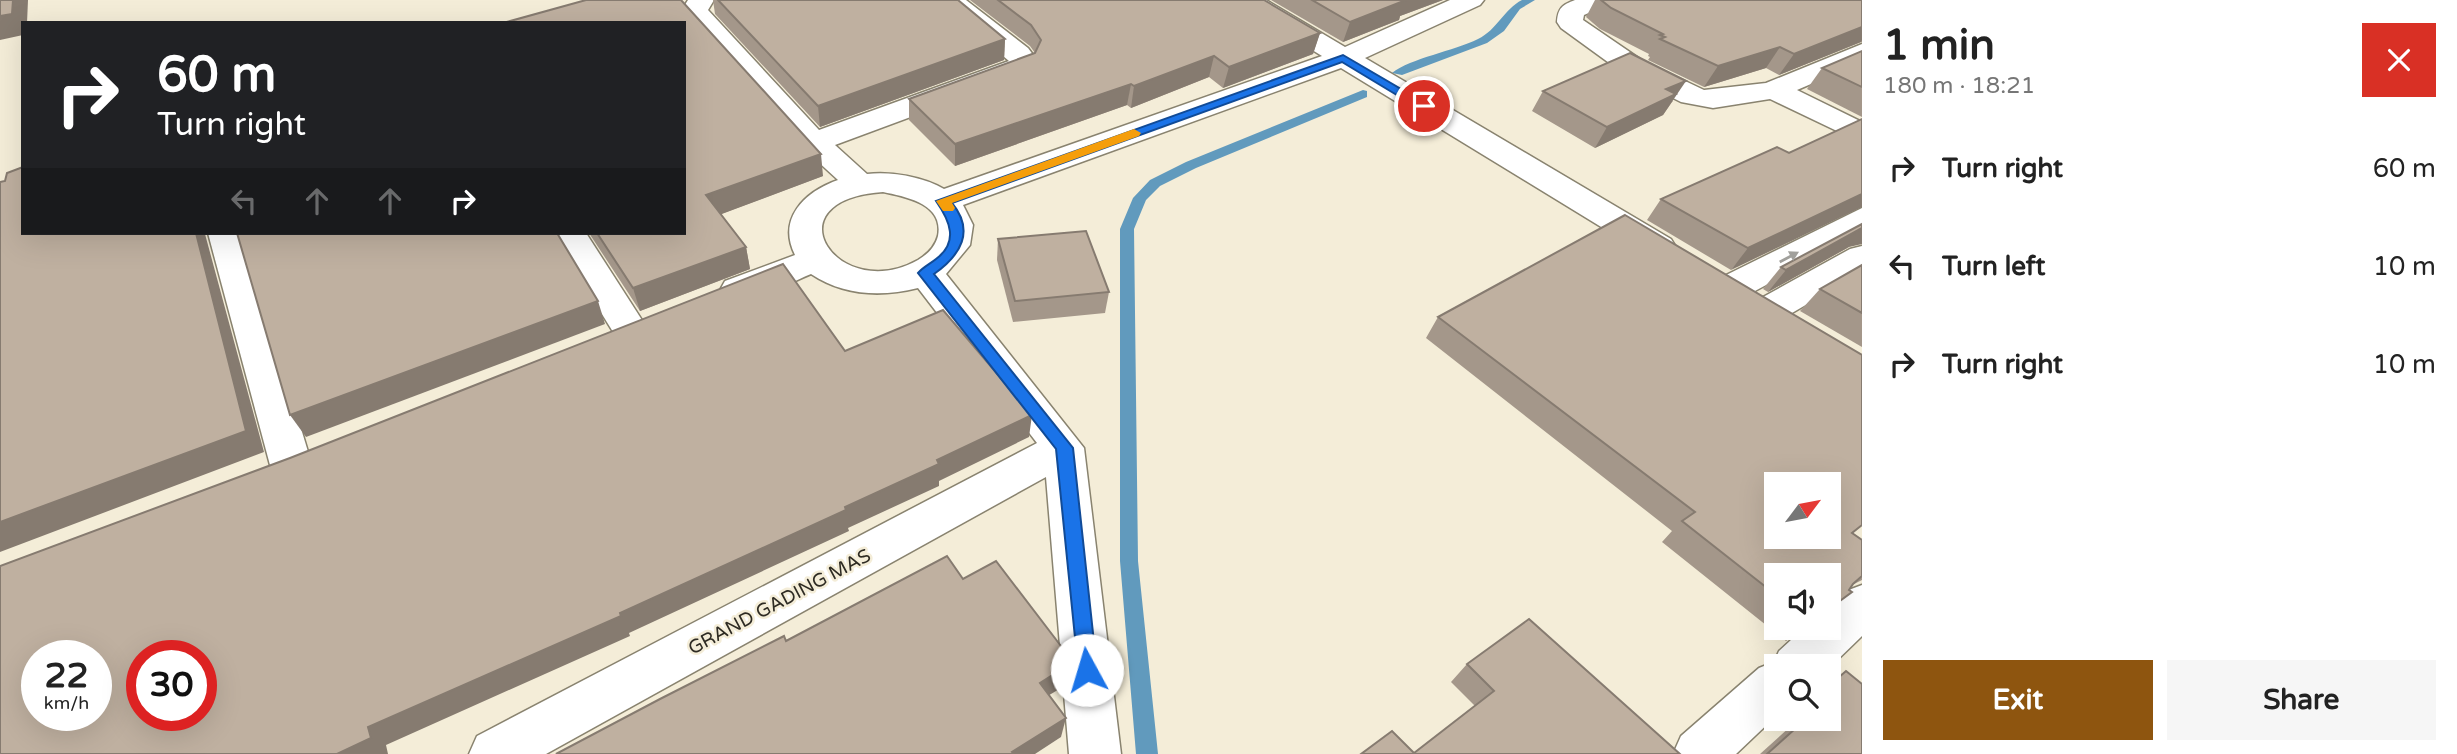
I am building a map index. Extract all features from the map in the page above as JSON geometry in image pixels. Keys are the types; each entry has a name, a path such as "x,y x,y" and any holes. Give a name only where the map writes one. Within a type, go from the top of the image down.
{"street":[{"path":"701,0 694,11 814,142 860,184"},
{"path":"814,142 1022,66 1023,60 1018,54 950,0"},
{"path":"1248,0 1705,275 1784,311 1828,317"},
{"path":"943,201 1343,58 1471,0"},
{"path":"1598,0 1571,11 1570,22 1583,37 1676,89 1707,99 1774,90 1862,52"},
{"path":"1774,90 1862,134"},
{"path":"860,184 906,184 943,201 954,215 958,230 955,246 944,261 926,273 903,280 878,283 831,272 814,260 804,242 804,223 816,206 835,192 860,184"},
{"path":"1705,275 1862,219"},
{"path":"226,235 291,465"},
{"path":"570,235 631,331"},
{"path":"1784,311 1862,257"},
{"path":"710,300 814,260"},
{"path":"926,273 1064,448 1095,754"},
{"path":"593,345 670,316"},
{"name":"GRAND GADING MAS","path":"495,754 1064,448"},
{"path":"253,479 329,450"},
{"path":"1810,654 1862,606"},
{"path":"1699,754 1764,695"}],"building":[{"path":"0,0 13,0 12,14 0,16"},
{"path":"586,0 681,0 821,154 706,195 746,247 633,288 598,235 686,235 686,21 510,21"},
{"path":"718,0 958,0 1005,39 818,106"},
{"path":"998,0 1264,0 1320,33 1229,67 1214,56 1134,86 1131,84 955,144 909,99 1035,53 1041,40 1031,25"},
{"path":"1312,0 1406,0 1350,22"},
{"path":"1601,0 1862,0 1862,27 1794,54 1780,47 1718,66 1660,39 1665,37 1660,35 1663,34 1611,8"},
{"path":"1862,51 1862,87 1822,68"},
{"path":"1630,53 1686,81 1666,89 1676,94 1607,127 1543,91"},
{"path":"1862,119 1862,194 1748,248 1661,199 1777,147 1789,153"},
{"path":"21,168 21,235 197,235 246,431 0,522 0,182 5,181 7,173"},
{"path":"1625,215 1862,355 1862,525 1852,533 1862,540 1862,576 1849,590 1852,592 1841,600 1841,563 1764,563 1764,586 1682,521 1695,512 1438,317"},
{"path":"1862,224 1862,228 1786,270 1781,267"},
{"path":"1086,231 1109,292 1015,301 998,239"},
{"path":"238,235 558,235 598,301 290,415"},
{"path":"783,264 845,351 943,310 1032,415 937,460 939,464 845,507 846,510 620,613 621,616 368,727 371,738 337,754 0,754 0,566 290,458"},
{"path":"1862,265 1862,313 1820,289"},
{"path":"947,556 963,579 996,561 1064,650 1065,667 1040,683 1066,718 1012,752 1014,754 556,754 784,636 786,641"},
{"path":"1529,619 1680,754 1361,754 1392,731 1414,753 1494,691 1467,664"},
{"path":"1846,671 1862,684 1862,754 1767,754 1793,731 1841,731 1841,675"}],"waterway":[{"path":"1398,73 1483,41 1500,29 1516,7 1530,0"},
{"path":"1147,754 1129,561 1127,229 1140,198 1155,183 1191,165 1363,94"}],"slow traffic":[{"path":"948,208 943,201 1134,133"}],"route":[{"path":"1087,670 1064,448 926,273 944,261 955,246 958,230 954,215 943,201 1343,58 1424,106"}]}
